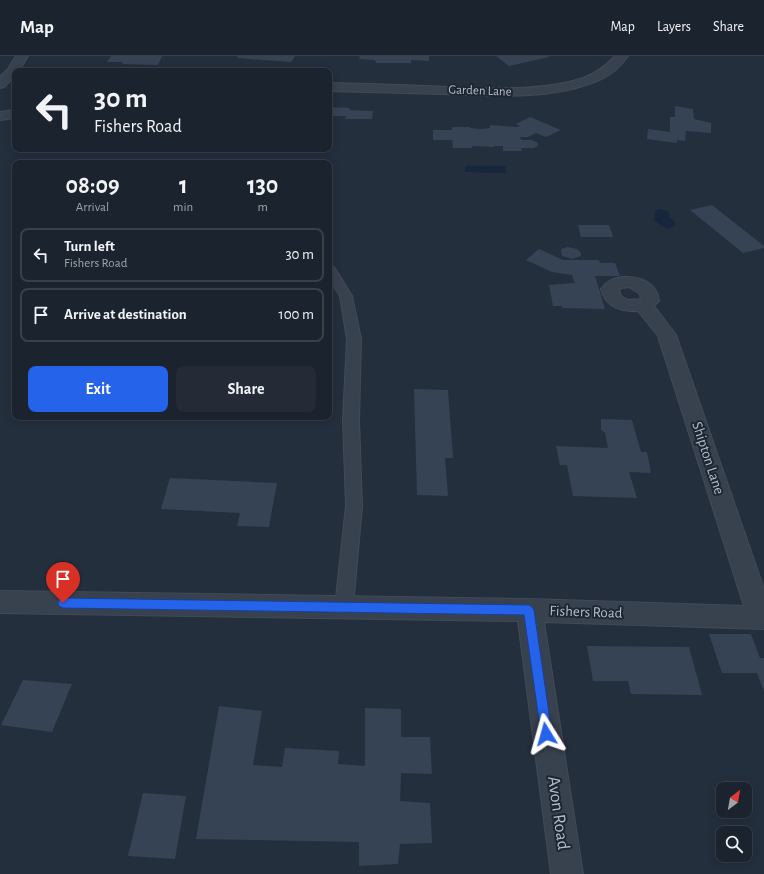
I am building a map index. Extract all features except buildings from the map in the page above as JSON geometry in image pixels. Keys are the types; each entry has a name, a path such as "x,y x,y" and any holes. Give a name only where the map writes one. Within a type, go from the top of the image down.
{"street":[{"path":"15,68 22,56"},
{"name":"Garden Lane","path":"332,87 520,92 558,88 590,80 603,74 622,56"},
{"path":"0,84 12,72"},
{"path":"0,116 12,114"},
{"name":"Shipton Lane","path":"643,305 667,335 763,618"},
{"name":"Fishers Road","path":"0,602 529,610 763,618"},
{"name":"Avon Road","path":"529,610 566,874"}],"lane":[{"path":"332,273 346,296 354,339 351,421 354,506 344,607"}],"water":[{"path":"465,166 505,166 506,173 465,172"},
{"path":"657,209 669,212 669,217 675,222 676,225 669,229 661,226 654,220"}],"route":[{"path":"63,603 529,610 546,734"}]}
